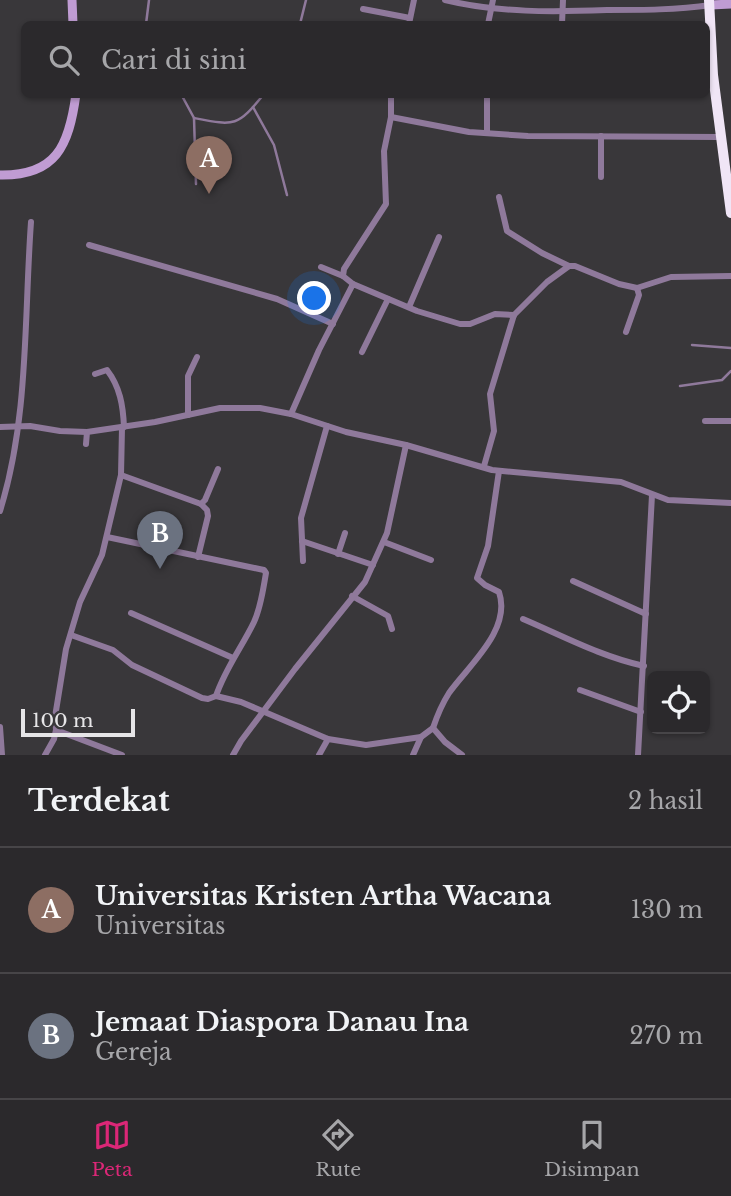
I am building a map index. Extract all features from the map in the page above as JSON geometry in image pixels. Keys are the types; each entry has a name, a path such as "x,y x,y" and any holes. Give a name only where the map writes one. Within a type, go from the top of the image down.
{"highway":[{"path":"710,2 713,75 718,99 720,137 728,172 731,213"}],"main road":[{"path":"72,0 74,21"},
{"path":"710,2 731,4"},
{"path":"0,175 31,173 49,164 66,135 75,98"}],"street":[{"path":"363,9 409,21 414,0"},
{"path":"445,0 492,9 562,12 673,10 710,2"},
{"path":"489,21 493,0"},
{"path":"562,21 563,0"},
{"path":"343,276 344,270 386,204 384,151 391,117 391,98"},
{"path":"487,98 487,132"},
{"path":"391,117 469,132 528,136 720,137"},
{"path":"601,136 601,177"},
{"path":"499,197 507,232 569,266 629,287 637,288 671,277 731,276"},
{"path":"0,511 11,475 19,426 31,222"},
{"path":"408,307 438,246 439,237"},
{"path":"89,245 276,299 333,324"},
{"path":"484,467 494,430 489,394 514,315 547,282 569,266"},
{"path":"321,267 388,299 460,324 470,324 495,314 514,315"},
{"path":"291,414 304,381 353,284"},
{"path":"626,332 639,295 637,288"},
{"path":"362,352 388,299"},
{"path":"188,415 188,376 197,357"},
{"path":"45,755 56,730 55,716 62,668 80,602 102,555 121,475 121,399 117,385 107,370 94,374"},
{"path":"0,426 87,432 220,408 242,407 291,414 499,471 621,482 668,500 731,503"},
{"path":"705,421 731,421"},
{"path":"303,561 303,506 327,426"},
{"path":"86,444 87,432"},
{"path":"233,755 241,741 365,582 384,542 406,445"},
{"path":"201,504 218,469"},
{"path":"413,755 421,737 433,728 447,695 493,636 499,620 499,592 477,578 488,546 499,471"},
{"path":"121,475 201,504 207,510 198,558"},
{"path":"638,755 652,495"},
{"path":"338,554 345,533"},
{"path":"107,537 198,558 262,568 265,572 254,620 216,696"},
{"path":"302,541 373,565"},
{"path":"384,542 431,560"},
{"path":"573,581 646,614"},
{"path":"352,596 388,616 392,629"},
{"path":"131,613 233,659"},
{"path":"523,619 621,661 644,666"},
{"path":"71,635 113,650 132,665 202,698 216,696 265,711 328,739 366,744 421,737"},
{"path":"580,690 641,712"},
{"path":"0,727 2,755"},
{"path":"433,728 462,755"},
{"path":"56,730 122,755"},
{"path":"320,755 328,739"}],"lane":[{"path":"146,21 149,0"},
{"path":"301,21 306,0"},
{"path":"183,98 194,118 196,184"},
{"path":"194,118 236,123 261,98"},
{"path":"253,107 274,145 287,195"},
{"path":"692,345 731,348"},
{"path":"680,386 722,380 731,371"}],"place":[{"name":"Universitas Kristen Artha Wacana","path":"209,194"},
{"name":"Jemaat Diaspora Danau Ina","path":"160,569"}]}
